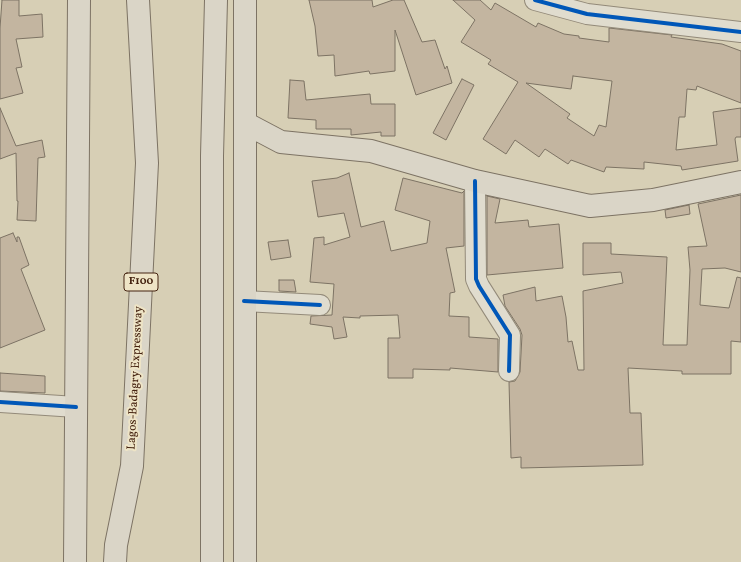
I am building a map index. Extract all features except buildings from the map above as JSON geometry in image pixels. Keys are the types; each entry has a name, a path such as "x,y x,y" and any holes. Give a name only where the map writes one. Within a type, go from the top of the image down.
{"main road":[{"path":"75,562 79,0"},
{"name":"Lagos-Badagry Expressway","path":"115,562 116,545 132,466 147,164 138,0"},
{"path":"212,562 212,156 216,0"},
{"path":"245,0 245,562"},
{"path":"245,123 281,142 371,151 475,181 590,206 653,200 741,182"},
{"path":"245,162 281,142"}],"street":[{"path":"534,0 587,14 741,32"},
{"path":"475,181 476,279 510,335 509,371"},
{"path":"244,301 320,305"},
{"path":"0,402 76,407"}],"cycle path":[{"path":"535,0 587,14 741,32"},
{"path":"475,181 476,279 510,335 509,371"},
{"path":"244,301 320,305"},
{"path":"0,402 76,407"}]}
